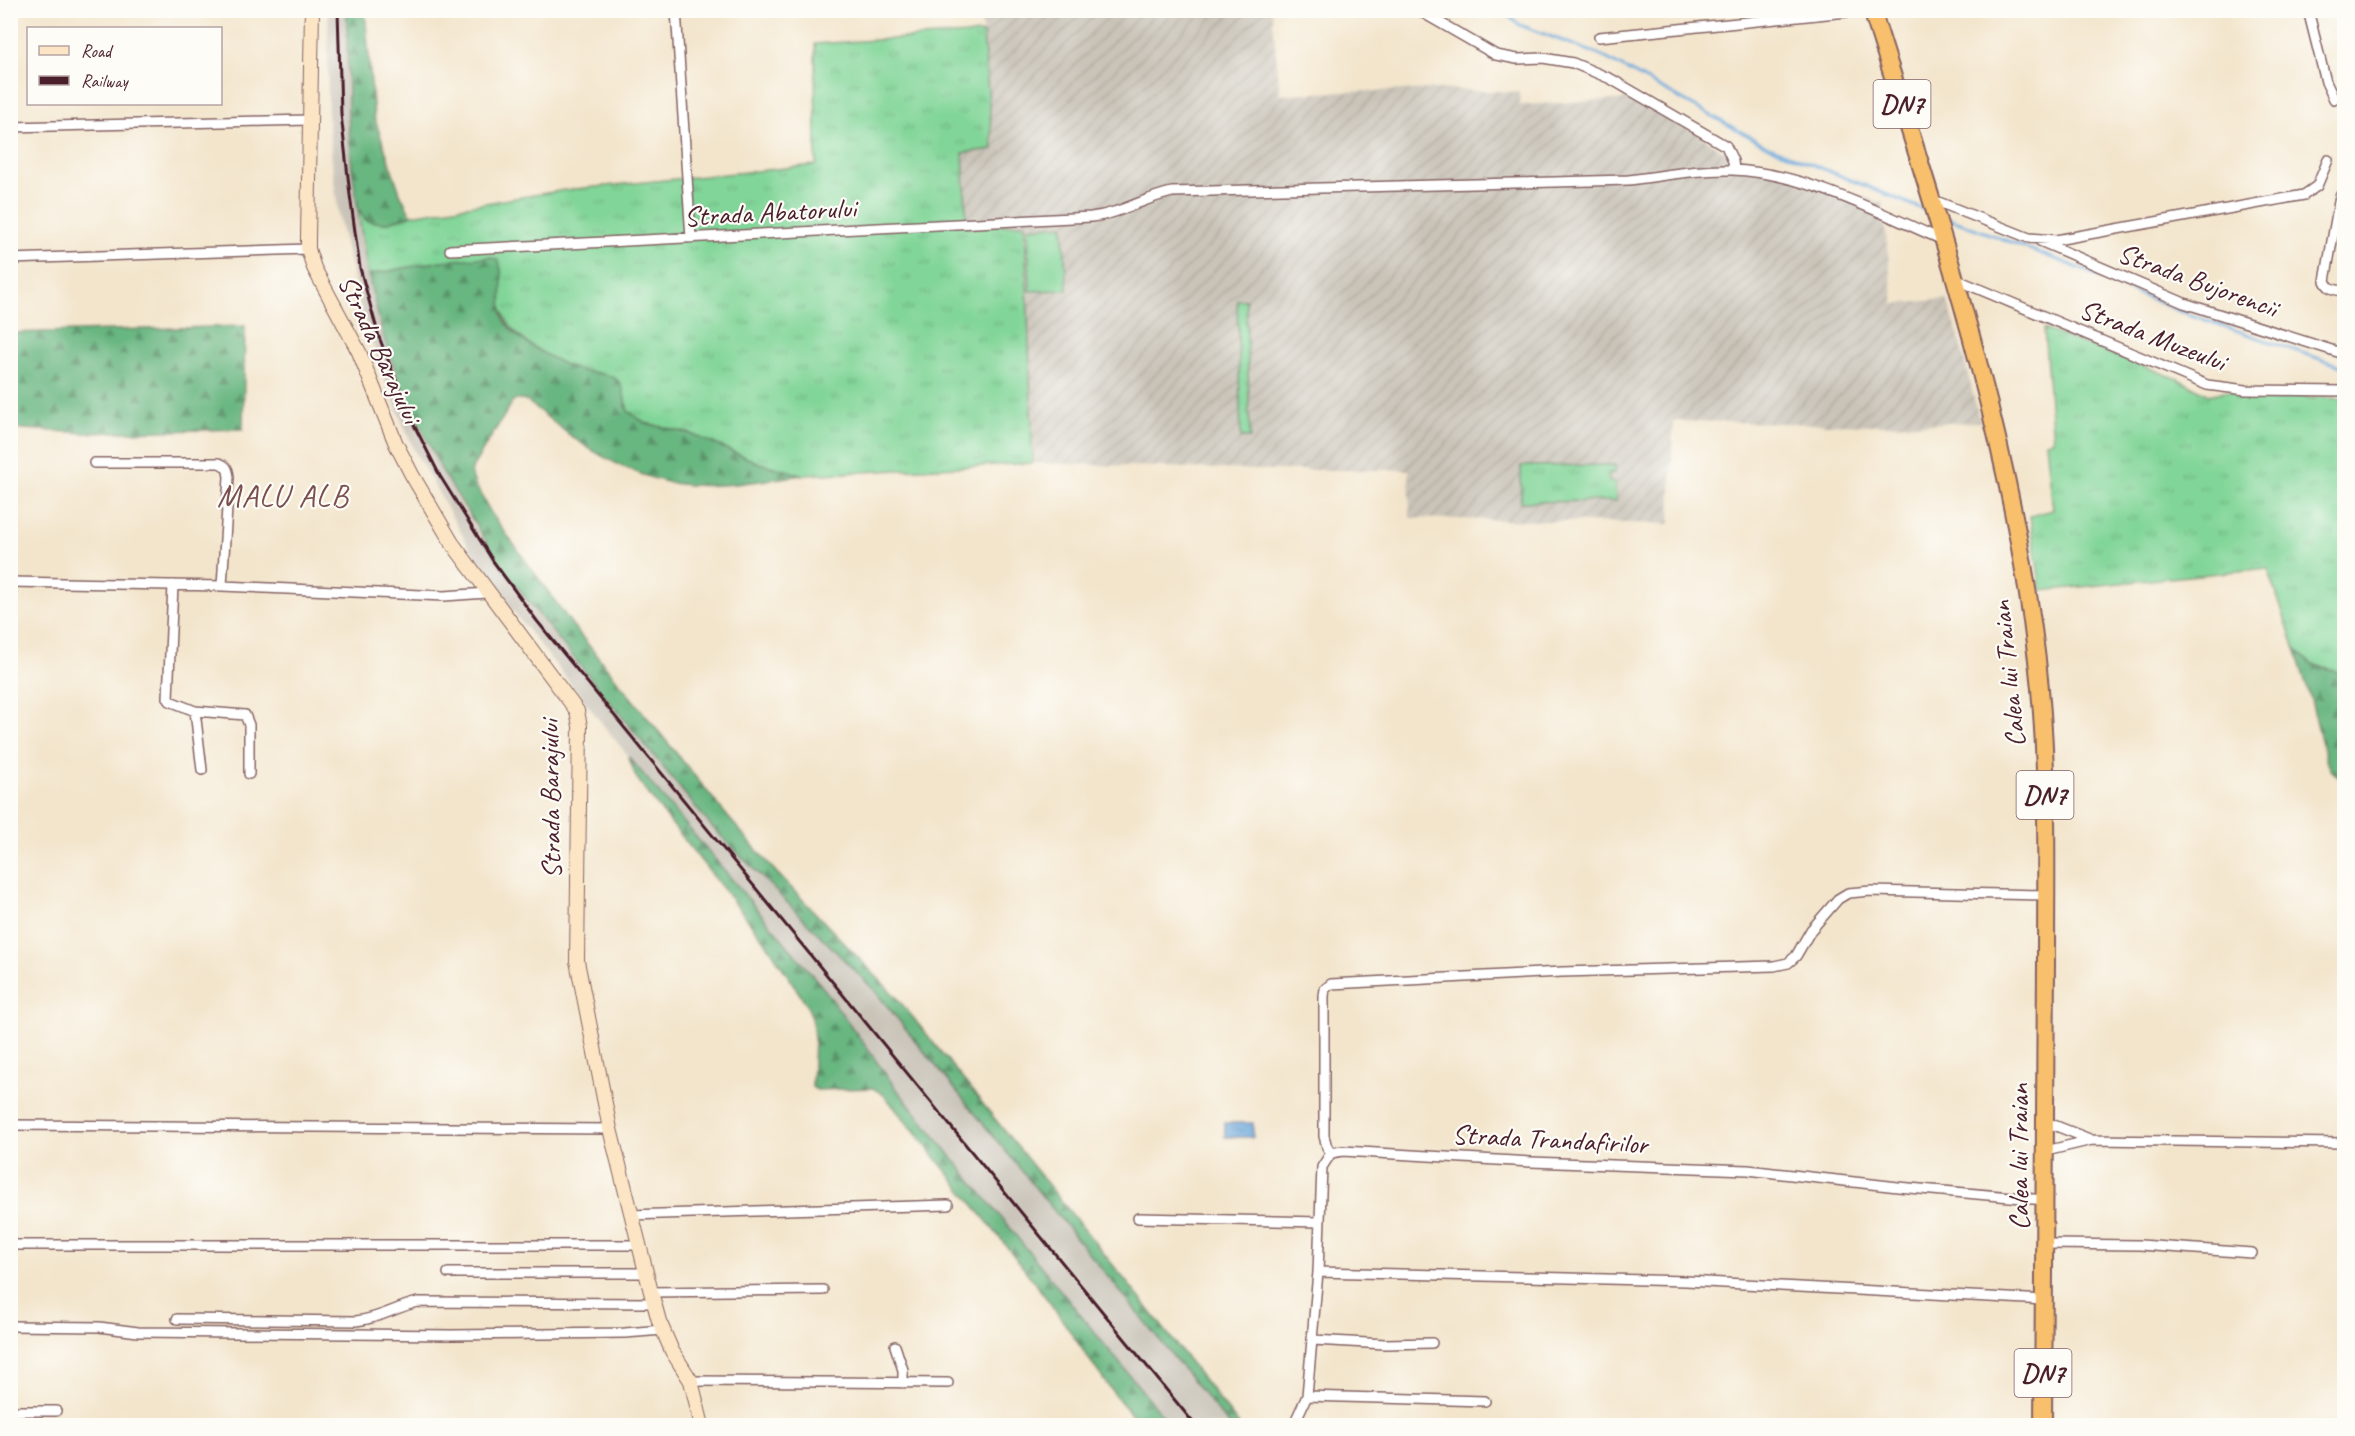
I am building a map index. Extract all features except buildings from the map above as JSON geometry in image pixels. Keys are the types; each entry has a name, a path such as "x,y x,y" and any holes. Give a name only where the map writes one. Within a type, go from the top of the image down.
{"highway":[{"name":"Calea lui Traian","path":"1872,10 1955,279 2003,459 2032,620 2044,748 2046,894 2043,1425"}],"street":[{"name":"Strada Barajului","path":"312,10 308,249 320,281 359,352 401,454 452,543 577,711 580,726 577,961 610,1129 652,1298 672,1351 691,1381 702,1425"},
{"path":"676,10 692,238"},
{"path":"1418,10 1496,56 1517,59 1543,58 1573,63 1611,79 1726,146 1733,161 1734,170"},
{"path":"1599,37 1866,10"},
{"path":"2308,10 2326,82 2334,99"},
{"path":"10,127 309,120"},
{"name":"Strada Bujorencii","path":"2039,240 2067,238 2304,195 2317,186 2328,160"},
{"name":"Strada Abatorului","path":"450,250 1091,217 1109,215 1158,195 1172,192 1628,180 1691,170 1734,170 1764,174 1824,190 1943,240"},
{"path":"2340,196 2325,281 2332,289 2344,291"},
{"name":"Strada Bujorencii","path":"1932,202 2039,240 2184,303 2344,354"},
{"path":"10,259 308,249"},
{"name":"Strada Muzeului","path":"1955,279 2206,385 2246,390 2344,391"},
{"path":"94,463 219,463 224,465 228,469 229,477 222,586"},
{"path":"10,582 222,586 444,596 487,593"},
{"path":"173,585 168,698 170,701 195,711 245,715 249,725 249,774"},
{"path":"195,711 202,770"},
{"path":"1293,1425 1307,1396 1318,1272 1322,1167 1331,1153 1324,1136 1324,1019 1325,989 1331,984 1562,972 1774,966 1788,963 1796,956 1811,930 1830,907 1848,893 1871,891 2046,894"},
{"path":"2046,1122 2092,1140"},
{"path":"10,1125 610,1129"},
{"path":"2046,1151 2092,1140 2344,1143"},
{"name":"Strada Trandafirilor","path":"1331,1153 1343,1151 1530,1162 1748,1170 1898,1187 2045,1200"},
{"path":"630,1215 948,1205"},
{"path":"1138,1218 1320,1222"},
{"path":"2045,1244 2140,1245 2252,1253"},
{"path":"10,1245 638,1245"},
{"path":"1318,1272 1686,1281 2044,1300"},
{"path":"448,1273 646,1273"},
{"path":"177,1319 356,1321 371,1320 403,1305 418,1302 652,1298 823,1290"},
{"path":"10,1326 107,1328 138,1332 452,1335 625,1333 663,1330"},
{"path":"1313,1340 1385,1344 1432,1343"},
{"path":"895,1346 903,1370 903,1383"},
{"path":"691,1381 948,1383"},
{"path":"1307,1396 1485,1401"},
{"path":"10,1411 56,1411"}],"shaded area":[{"path":"328,11 347,11 348,114 352,168 368,275 385,342 402,389 427,444 483,540 530,604 711,826 874,990 1229,1425 1170,1425 895,1087 825,990 628,756 516,615 471,550 414,450 382,373 360,304 339,218 333,173 328,113"},
{"path":"981,11 1272,11 1280,94 1439,89 1519,92 1520,105 1629,99 1695,131 1719,149 1882,203 1894,304 1947,299 1980,422 1880,425 1673,421 1670,524 1410,518 1409,470 1253,470 1034,463 1025,225 967,228 963,152 993,149"}],"green space":[{"path":"347,11 365,11 374,117 400,193 411,215 385,223 367,221 358,209 348,114"},
{"path":"983,33 993,149 963,153 967,227 1025,224 1033,463 803,475 759,463 691,434 645,423 628,411 621,385 604,375 568,366 534,348 514,331 503,312 441,261 368,275 358,209 367,221 385,223 412,215 565,190 816,165 815,44"},
{"path":"1063,225 1067,290 1030,291 1028,228"},
{"path":"491,257 498,260 501,268 503,316 511,330 528,344 571,367 618,380 628,411 645,423 691,434 759,463 803,475 710,485 666,482 626,468 601,455 578,441 527,401 518,399 513,401 473,466 471,474 491,513 573,626 728,817 776,872 898,999 1147,1307 1239,1425 1229,1425 874,990 711,826 502,567 442,471 402,389 385,342 368,275 441,261"},
{"path":"1237,300 1246,300 1250,438 1241,438"},
{"path":"245,326 243,429 83,433 11,428 11,333"},
{"path":"2044,329 2178,379 2209,395 2224,391 2344,399 2344,679 2329,668 2312,665 2295,649 2268,568 2041,591 2030,516 2053,510 2046,442 2053,440"},
{"path":"1615,465 1615,473 1609,473 1609,482 1615,482 1616,501 1521,502 1521,466"},
{"path":"2295,649 2312,665 2334,670 2344,679 2344,780 2330,770 2327,763"},
{"path":"628,756 825,990 895,1087 1170,1425 1140,1424 1127,1409 1025,1270 884,1095 873,1088 817,1090 812,1087 814,1038 812,1018 807,1005 767,944 636,777"}],"water":[{"path":"1225,1123 1253,1123 1253,1137 1225,1137"}],"waterway":[{"path":"1501,10 1520,25 1600,55 1767,146 1930,212"},
{"path":"1942,216 2071,265 2179,311 2344,367"}],"railway":[{"path":"338,10 341,114 360,268 379,337 412,421 440,476 493,561 537,621 1196,1426"}],"district":[{"name":"MALU ALB","path":"283,495"}]}
